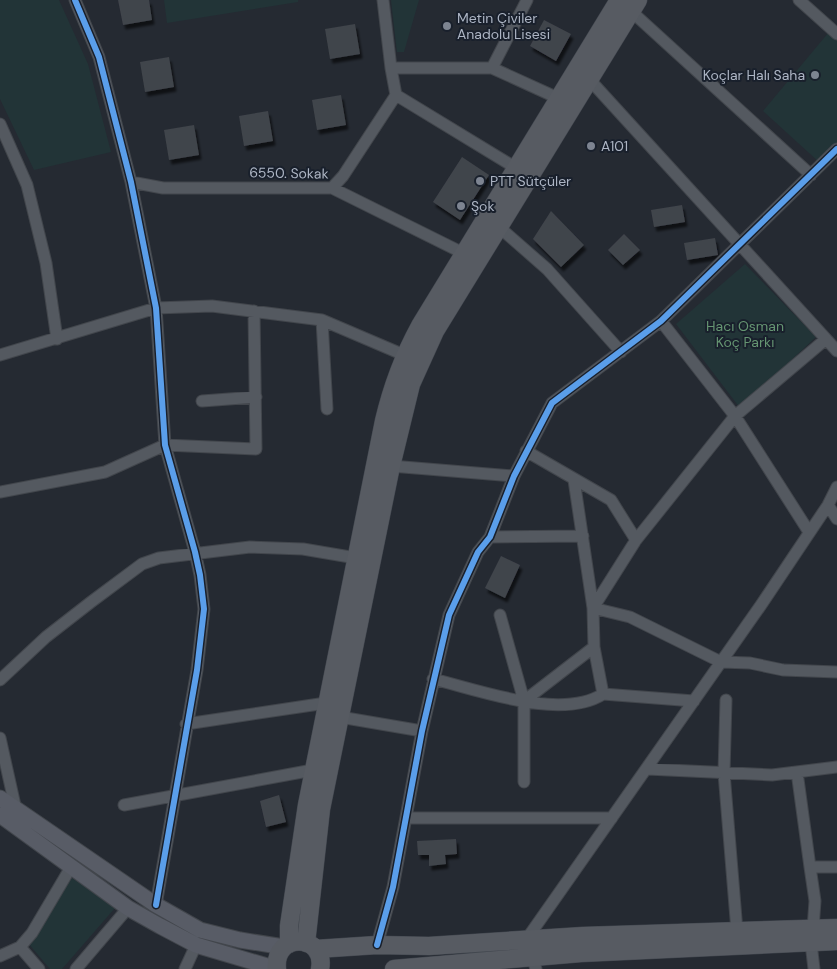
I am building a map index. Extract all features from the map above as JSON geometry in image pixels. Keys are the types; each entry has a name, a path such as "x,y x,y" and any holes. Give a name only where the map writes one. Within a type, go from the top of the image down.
{"main road":[{"path":"320,969 321,960 311,946 321,809 391,466 411,384 421,360 499,227 589,80 629,4"},
{"path":"0,815 128,908 196,945 277,969 277,957 286,945 313,770 384,421 393,386 404,355 463,253 560,99 629,4"},
{"path":"0,798 156,904 200,930 240,940 311,946 429,946 738,931 812,936 837,941"},
{"path":"394,969 534,963 812,936 837,928"}],"street":[{"path":"75,0 100,57 131,182 156,308 165,445 195,552 204,609 197,670 186,724 156,904"},
{"path":"332,188 343,176 396,95 383,0"},
{"path":"492,68 527,0"},
{"path":"799,0 837,34"},
{"path":"629,4 811,175"},
{"path":"391,68 492,68 560,99"},
{"path":"589,80 837,351"},
{"path":"396,95 516,168"},
{"path":"0,124 28,185 46,263 57,339"},
{"path":"377,945 393,887 422,731 449,615 478,552 490,537 514,476 552,403 661,322 837,149"},
{"name":"6550. Sokak","path":"131,182 163,188 332,188 463,253"},
{"path":"499,227 547,269 621,352"},
{"path":"0,355 156,308 212,306 322,320 404,355"},
{"path":"0,492 105,472 165,445 256,449 254,311"},
{"path":"322,320 328,409"},
{"path":"661,322 735,416 809,532"},
{"path":"593,608 636,540 735,416 826,339"},
{"path":"202,401 256,397"},
{"path":"526,451 611,500 636,540"},
{"path":"391,466 514,476"},
{"path":"574,480 584,536 593,608 594,647 603,694"},
{"path":"526,940 721,662 828,505 837,487"},
{"path":"828,505 837,519"},
{"path":"490,537 584,536"},
{"path":"0,680 46,637 142,564 158,558 195,552 250,547 303,550 356,558"},
{"path":"593,608 630,617 721,662 750,663 783,670 837,672"},
{"path":"500,615 524,701 524,782"},
{"path":"524,701 594,647"},
{"path":"433,679 524,701 564,706 592,701 603,694 694,701"},
{"path":"726,700 724,773 738,931"},
{"path":"186,724 326,703"},
{"path":"340,717 422,731"},
{"path":"0,738 16,810"},
{"path":"647,769 772,775 837,767"},
{"path":"124,805 313,770"},
{"path":"797,772 814,901 812,936 814,969"},
{"path":"406,818 612,818"},
{"path":"0,956 20,947 32,933 71,866"},
{"path":"810,867 837,867"},
{"path":"76,969 128,908"},
{"path":"185,969 196,945"},
{"path":"20,947 39,969"}],"green space":[{"path":"0,0 59,0 88,64 111,152 34,170 0,99"},
{"path":"164,0 298,0 298,2 167,23"},
{"path":"391,0 419,0 404,52 397,52"},
{"name":"Koçlar Halı Saha","path":"829,32 837,38 837,143 820,163 763,111"},
{"name":"Hacı Osman Koç Parkı","path":"745,264 816,337 740,408 676,324"},
{"path":"72,878 115,908 62,969 50,969 28,943"}],"building":[{"path":"118,0 149,0 152,20 123,25"},
{"path":"544,20 571,34 556,61 530,46"},
{"path":"355,24 360,54 330,59 325,29"},
{"path":"169,57 174,87 145,92 140,62"},
{"path":"341,95 346,125 317,130 312,100"},
{"path":"268,111 273,141 244,146 239,116"},
{"path":"194,125 199,155 169,160 164,130"},
{"path":"462,157 489,175 460,220 433,202"},
{"path":"682,205 685,222 654,227 651,210"},
{"path":"551,211 584,245 561,267 533,239"},
{"path":"624,234 640,250 623,265 608,250"},
{"path":"715,238 718,255 687,260 684,243"},
{"path":"501,556 520,565 505,598 485,588"},
{"path":"279,795 286,822 266,827 260,801"},
{"path":"456,839 457,854 445,855 446,864 429,866 429,855 418,855 417,841"}],"cycle path":[{"path":"75,0 99,57 131,182 156,308 165,445 195,552 204,609 197,670 156,905"},
{"path":"377,945 393,887 422,731 449,615 478,552 490,537 514,476 552,403 661,321 837,149"}],"place":[{"name":"Metin Çiviler Anadolu Lisesi","path":"447,26"},
{"name":"Koçlar Halı Saha","path":"815,75"},
{"name":"A101","path":"591,146"},
{"name":"PTT Sütçüler","path":"480,181"},
{"name":"Şok","path":"461,206"}]}
